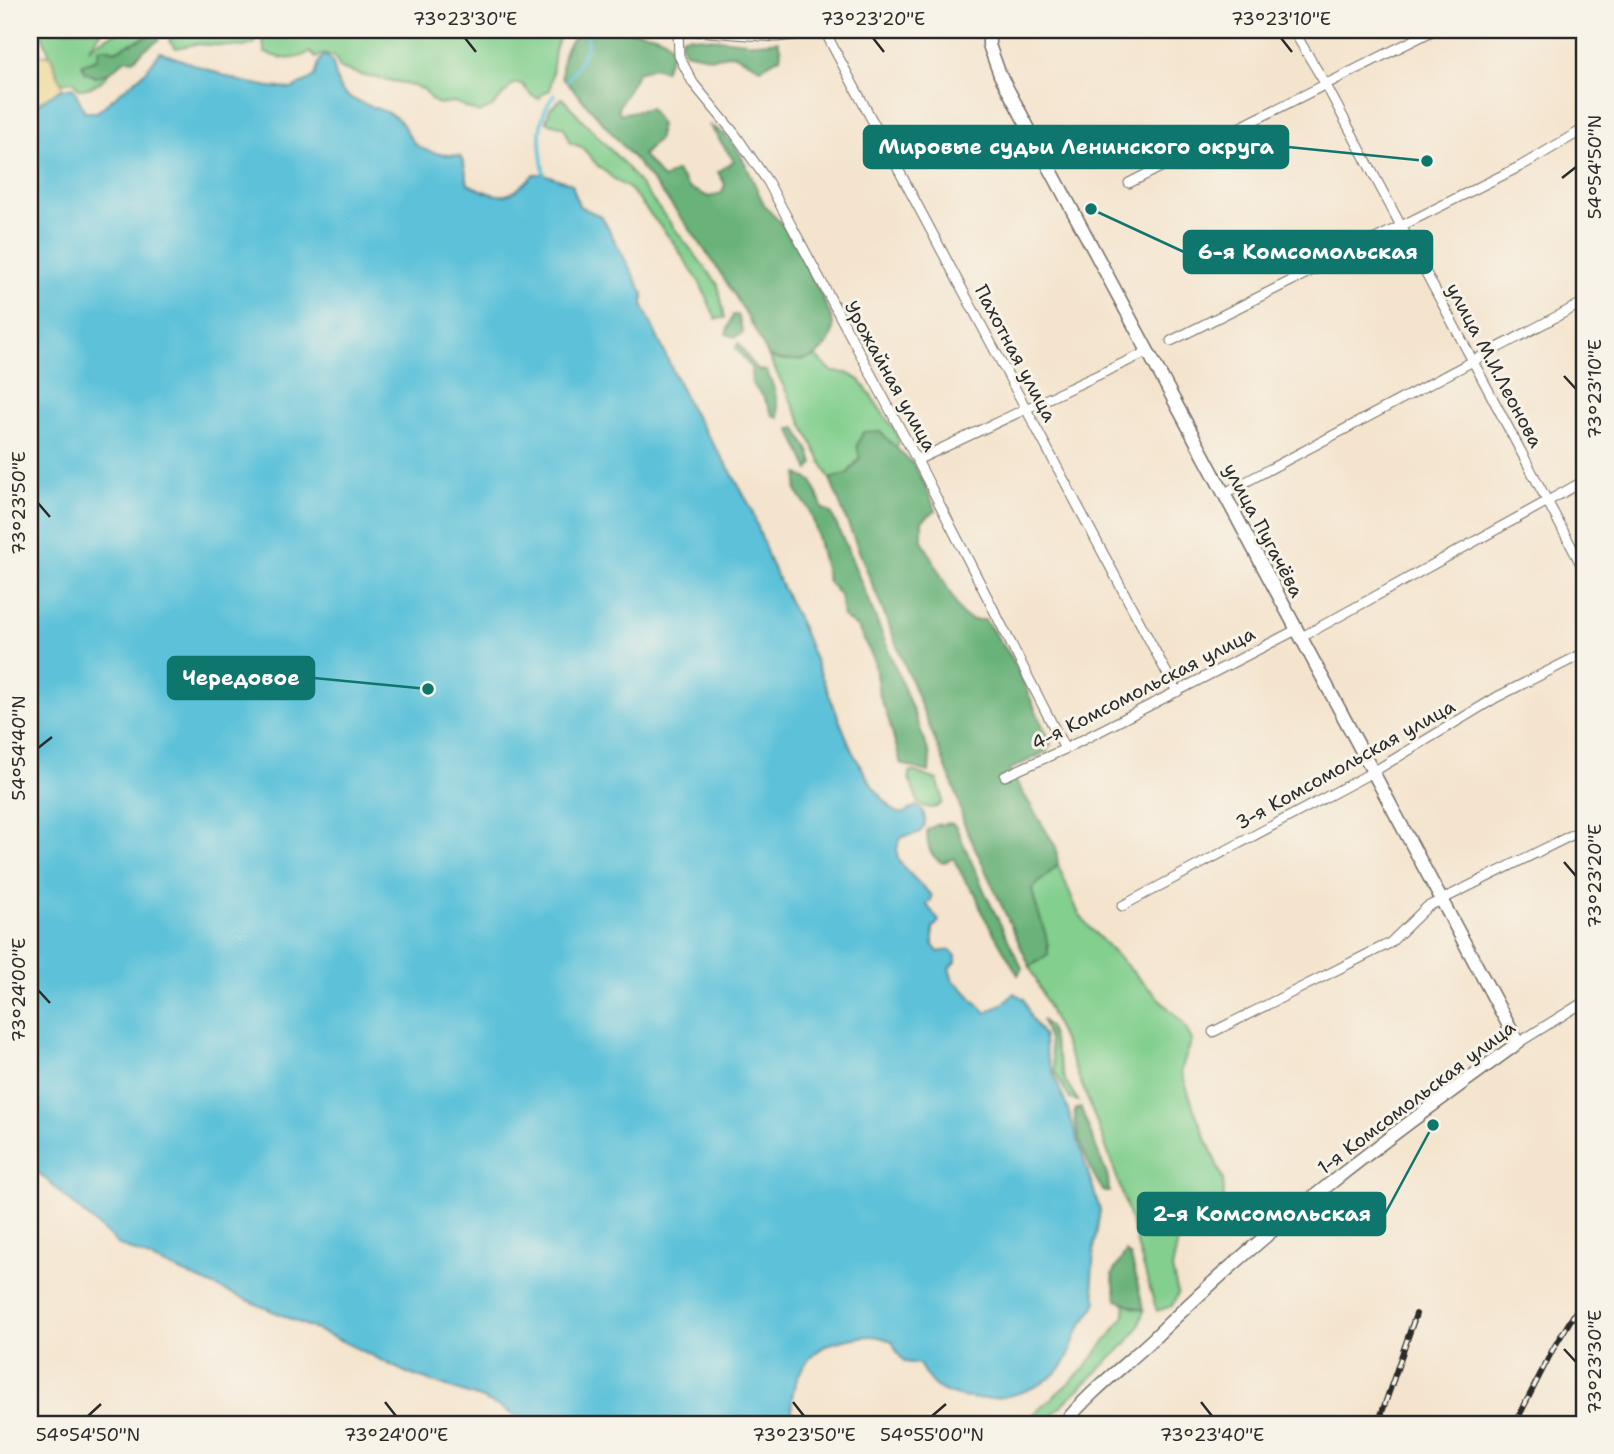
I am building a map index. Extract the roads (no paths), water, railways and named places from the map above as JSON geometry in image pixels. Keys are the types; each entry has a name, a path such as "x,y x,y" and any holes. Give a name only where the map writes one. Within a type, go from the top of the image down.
{"main road":[{"name":"улица Пугачёва","path":"989,30 989,45 1000,75 1518,1043"},
{"name":"1-я Комсомольская улица","path":"1064,1424 1095,1390 1252,1249 1332,1183 1518,1043"}],"street":[{"path":"680,30 777,37 839,30"},
{"name":"Урожайная улица","path":"680,30 679,56 693,83 735,134 768,182 917,460 1065,749"},
{"name":"улица М.И.Леонова","path":"1293,30 1584,570"},
{"path":"1129,183 1434,30"},
{"name":"Пахотная улица","path":"825,31 1177,692"},
{"path":"1171,341 1521,166 1584,129"},
{"path":"1223,494 1584,302"},
{"path":"917,460 1147,352"},
{"name":"4-я Комсомольская улица","path":"1005,776 1298,634 1584,481"},
{"name":"3-я Комсомольская улица","path":"1122,906 1373,772 1497,698 1584,653"},
{"path":"1213,1032 1390,943 1406,930 1417,915 1442,900 1584,828"},
{"name":"1-я Комсомольская улица","path":"1518,1043 1584,1002"}],"water":[{"path":"160,52 239,81 292,89 315,76 324,55 332,61 339,86 348,96 393,115 412,141 423,149 438,154 460,156 468,184 489,193 504,195 517,189 534,174 544,174 572,184 579,206 602,217 643,293 643,306 690,408 751,508 770,562 802,628 852,751 873,787 893,810 904,813 916,806 924,815 924,827 916,834 902,837 897,853 903,867 932,896 927,905 939,921 933,928 933,945 938,952 950,950 956,956 956,962 949,968 953,981 986,1013 1007,1001 1014,993 1024,999 1031,1018 1043,1035 1047,1057 1068,1110 1100,1210 1092,1279 1097,1302 1079,1329 1064,1364 1049,1378 1018,1393 983,1399 965,1398 935,1386 919,1364 905,1362 892,1341 867,1336 832,1343 818,1350 810,1358 793,1390 793,1414 796,1424 538,1424 483,1399 409,1374 342,1341 119,1245 30,1165 30,110 55,93 73,87 85,112 97,112 146,71"}],"waterway":[{"path":"568,81 587,48 588,30"},
{"path":"544,174 540,143 541,123 554,95"}],"railway":[{"path":"1515,1424 1553,1349 1584,1298"},
{"path":"1378,1424 1416,1314"}],"place":[{"name":"Мировые судьи Ленинского округа","path":"1427,161"},
{"name":"6-я Комсомольская","path":"1091,209"},
{"name":"Чередовое","path":"428,689"},
{"name":"2-я Комсомольская","path":"1433,1125"}]}
